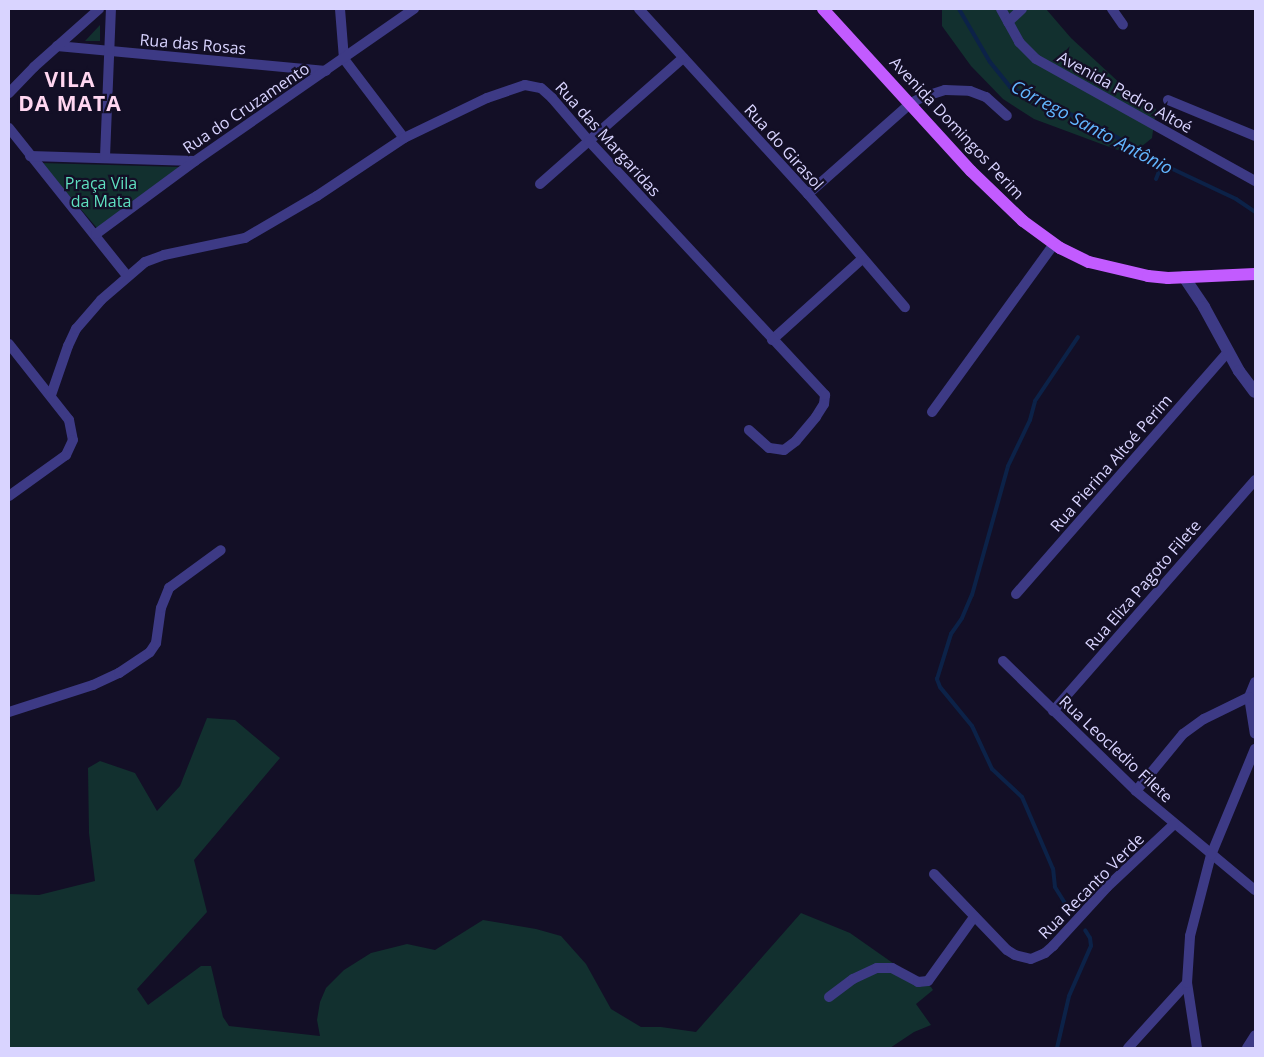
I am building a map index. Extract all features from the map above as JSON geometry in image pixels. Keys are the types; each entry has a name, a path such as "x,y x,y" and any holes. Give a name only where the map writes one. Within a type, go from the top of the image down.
{"main road":[{"name":"Avenida Domingos Perim","path":"823,9 977,177 1023,221 1054,244 1089,262 1148,276 1184,277 1255,274"}],"street":[{"path":"9,93 57,46 99,9"},
{"path":"105,157 111,9"},
{"path":"340,9 344,59 404,138"},
{"name":"Rua do Cruzamento","path":"96,234 194,161 414,9"},
{"name":"Rua do Girasol","path":"639,9 808,194 905,306"},
{"name":"Avenida Pedro Altoé","path":"1001,9 1018,42 1036,59 1255,180"},
{"path":"1008,22 1022,9"},
{"path":"1112,9 1123,25"},
{"name":"Rua das Rosas","path":"57,46 326,71"},
{"path":"540,184 684,58"},
{"name":"Rua das Margaridas","path":"50,395 76,329 127,276 145,262 164,255 246,238 317,196 404,138 487,98 526,85 541,88 552,98 589,141 825,395 824,404 796,441 784,450 769,448 749,430"},
{"path":"808,194 911,103 934,92 963,89 986,97 1007,116"},
{"path":"1168,100 1255,136"},
{"path":"9,128 30,156 96,234 127,276"},
{"path":"30,156 194,161"},
{"path":"932,412 1054,244"},
{"path":"772,340 863,258"},
{"path":"1184,277 1204,307 1239,371 1255,392"},
{"path":"9,344 70,420 73,440 66,455 9,496"},
{"name":"Rua Pierina Altoé Perim","path":"1016,594 1229,351"},
{"name":"Rua Eliza Pagoto Filete","path":"1053,710 1255,480"},
{"path":"9,712 93,685 120,672 150,652 156,643 161,608 169,588 182,576 221,550"},
{"name":"Rua Leocledio Filete","path":"1003,661 1136,791 1255,890"},
{"path":"1255,682 1249,697 1255,734"},
{"path":"1136,791 1178,740 1193,725 1249,697"},
{"path":"1197,1048 1188,984 1190,936 1211,855 1255,749"},
{"name":"Rua Recanto Verde","path":"934,874 999,943 1015,955 1031,959 1045,953 1107,887 1174,824"},
{"path":"829,997 853,979 877,968 892,968 918,982 928,981 974,917"},
{"path":"1128,1048 1188,984"},
{"path":"1247,1048 1255,1035"}],"green space":[{"path":"942,9 1046,9 1071,38 1123,86 1156,109 1152,138 1131,155 1034,119 1003,99 971,66 942,26"},
{"path":"100,25 100,41 85,41"},
{"name":"Praça Vila da Mata","path":"41,163 179,167 97,228"},
{"path":"207,718 235,720 280,758 194,860 207,912 137,989 148,1005 201,966 211,966 223,1017 229,1026 320,1036 317,1020 320,1002 326,988 344,970 371,953 407,944 435,950 483,920 536,929 561,936 586,964 611,1009 641,1027 661,1027 696,1032 801,913 850,933 917,980 931,987 933,990 916,1004 931,1025 914,1032 890,1048 9,1048 9,894 39,895 95,881 89,833 88,768 100,761 135,773 157,811 180,786"}],"waterway":[{"name":"Córrego Santo Antônio","path":"959,9 990,62 1010,87 1101,128 1162,164 1236,199 1255,212"},
{"path":"1156,179 1162,164"},
{"path":"1068,908 1055,887 1053,869 1022,797 992,769 972,726 940,687 937,679 951,634 962,618 972,595 1008,466 1030,420 1035,401 1078,337"},
{"path":"1057,1048 1069,996 1091,946 1090,938 1085,930"}],"district":[{"name":"VILA DA MATA","path":"70,91"}]}
